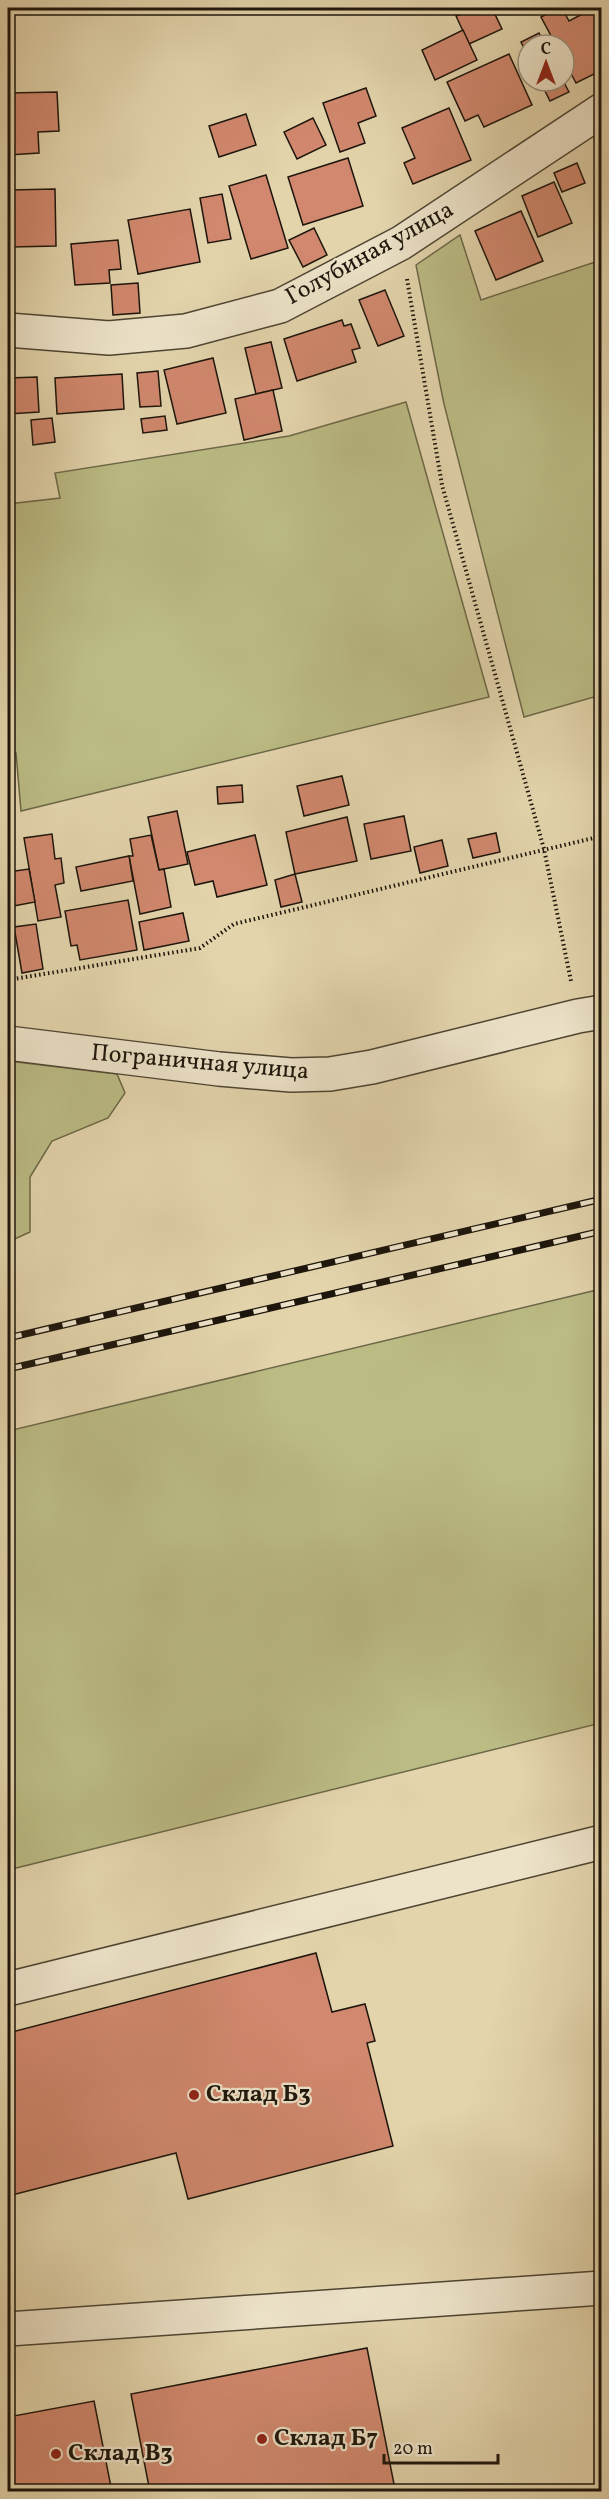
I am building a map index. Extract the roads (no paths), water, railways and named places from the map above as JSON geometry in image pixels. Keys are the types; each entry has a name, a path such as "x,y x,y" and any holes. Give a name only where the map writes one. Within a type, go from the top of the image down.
{"street":[{"name":"Голубиная улица","path":"8,330 109,338 186,330 280,306 401,243 602,110"},
{"name":"Пограничная улица","path":"8,1043 219,1069 291,1075 330,1074 372,1067 590,1014"},
{"path":"8,1989 602,1842"},
{"path":"8,2329 602,2288"}],"railway":[{"path":"8,1338 602,1199"},
{"path":"8,1369 602,1231"}],"place":[{"name":"Склад Б3","path":"194,2095"},
{"name":"Склад Б7","path":"262,2439"},
{"name":"Склад В3","path":"56,2454"}]}
